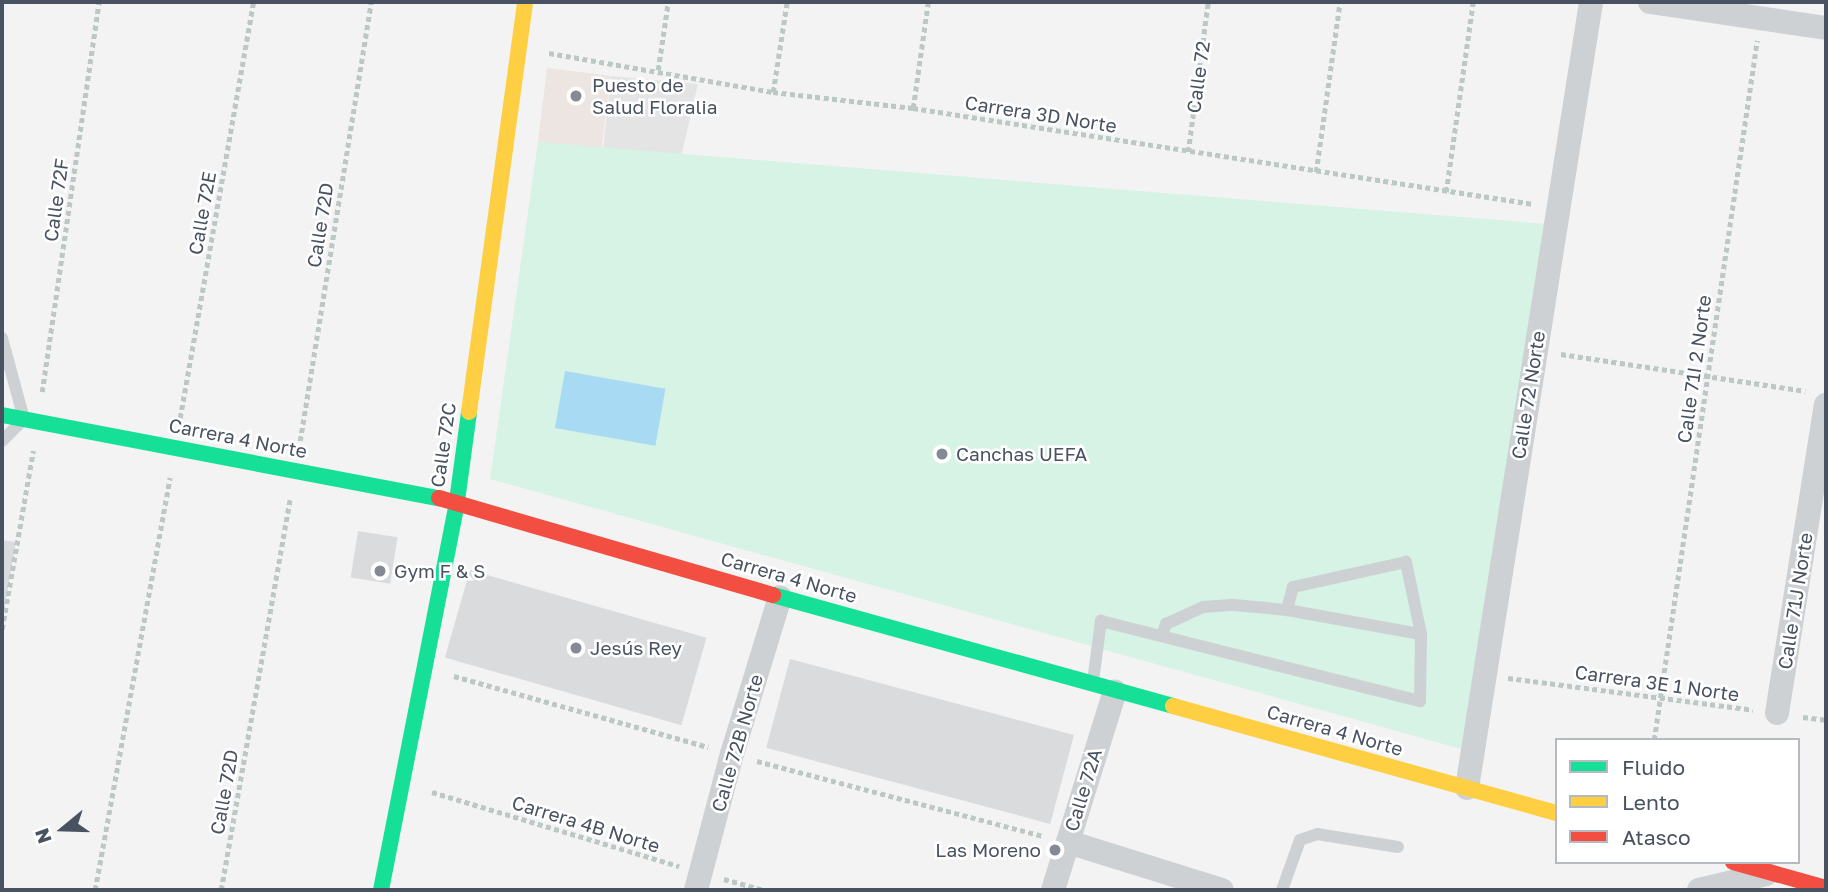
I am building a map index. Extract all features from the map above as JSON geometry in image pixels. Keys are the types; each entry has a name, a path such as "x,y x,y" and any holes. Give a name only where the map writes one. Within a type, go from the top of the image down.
{"street":[{"name":"Calle 72C","path":"381,890 457,501 525,2"},
{"name":"Calle 72 Norte","path":"1467,788 1591,2"},
{"path":"1650,2 1826,28"},
{"name":"Calle 71J Norte","path":"1777,713 1820,399"},
{"name":"Carrera 4 Norte","path":"2,415 457,501 477,511 780,597 1555,812"},
{"name":"Calle 72B Norte","path":"698,881 732,754 780,597"},
{"name":"Calle 72A","path":"1053,890 1068,842 1103,688"},
{"path":"1068,842 1222,890"},
{"path":"1740,864 1826,888"},
{"path":"1699,890 1771,873"}],"lane":[{"path":"2,338 24,419 2,441"},
{"path":"1103,688 1101,621 1420,701 1421,634 1406,562 1293,587 1287,610"},
{"path":"1162,636 1166,624 1203,607 1234,605 1287,610 1421,634"},
{"path":"1282,890 1300,840 1317,834 1398,847"}],"path":[{"name":"Calle 72F","path":"41,403 99,2"},
{"name":"Calle 72E","path":"178,429 253,2"},
{"name":"Calle 72D","path":"298,452 371,2"},
{"path":"658,70 668,2"},
{"path":"774,92 788,2"},
{"path":"913,108 928,2"},
{"name":"Calle 72","path":"1188,152 1208,2"},
{"path":"1316,172 1340,2"},
{"path":"1446,192 1473,2"},
{"name":"Calle 71I 2 Norte","path":"1654,738 1760,19"},
{"name":"Carrera 3D Norte","path":"519,49 658,70 774,92 913,108 1446,192 1558,207"},
{"path":"1536,350 1706,376 1820,399"},
{"path":"2,629 35,442"},
{"path":"95,890 172,465"},
{"name":"Calle 72D","path":"221,890 291,491"},
{"name":"Carrera 3E 1 Norte","path":"1484,674 1826,720"},
{"name":"Carrera 4B Norte","path":"402,783 698,881 764,890"}],"shaded area":[{"name":"Puesto de Salud Floralia","path":"547,68 611,76 601,150 538,142"},
{"path":"611,76 698,84 674,187 538,142 603,149"}],"green space":[{"path":"538,142 1546,224 1465,750 490,479"}],"water":[{"path":"565,371 665,389 655,446 555,428"}],"building":[{"path":"358,531 398,537 390,584 351,577"},
{"path":"2,540 16,542 3,616 2,616"},
{"name":"Jesús Rey","path":"470,570 706,638 681,725 445,657"},
{"path":"790,659 1074,735 1050,824 766,748"}],"traffic: fast":[{"path":"381,890 457,501 469,412"},
{"path":"2,415 439,498"},
{"path":"773,595 1173,706"}],"traffic: slow":[{"path":"469,412 525,2"},
{"path":"1173,706 1555,812"}],"traffic: jam":[{"path":"439,498 773,595"},
{"path":"1740,864 1826,888"}],"place":[{"name":"Puesto de Salud Floralia","path":"576,96"},
{"name":"Canchas UEFA","path":"942,454"},
{"name":"Gym F & S","path":"380,571"},
{"name":"Jesús Rey","path":"576,648"},
{"name":"Las Moreno","path":"1055,850"}]}
